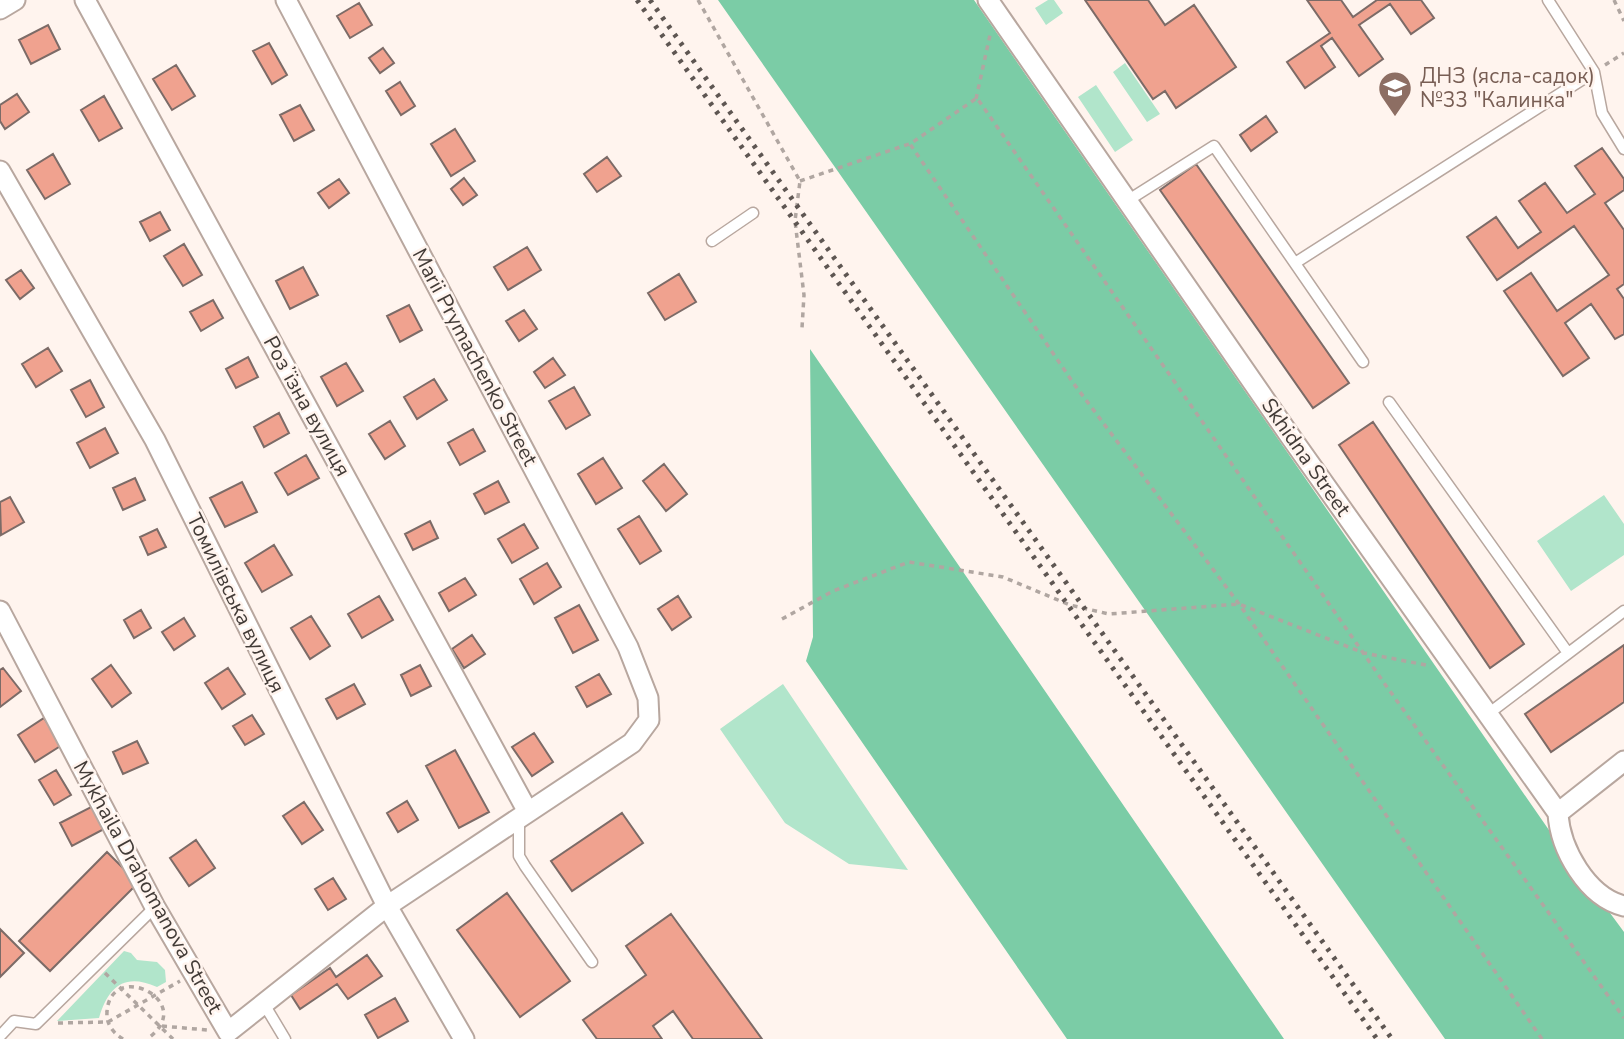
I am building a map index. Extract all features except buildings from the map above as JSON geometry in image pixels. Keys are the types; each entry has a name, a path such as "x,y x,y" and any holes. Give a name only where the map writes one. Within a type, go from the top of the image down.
{"street":[{"path":"0,9 15,0"},
{"name":"Розʼїзна вулиця","path":"85,0 523,815"},
{"name":"Marii Prymachenko Street","path":"286,0 628,647 648,698 649,720"},
{"name":"Skhidna Street","path":"992,5 1126,201 1558,813 1559,831 1567,853 1599,893 1624,906"},
{"name":"Томилівська вулиця","path":"0,171 155,440 387,906 464,1039"},
{"name":"Mykhaila Drahomanova Street","path":"0,611 155,907 194,973 224,1035 387,906 632,743 649,720"},
{"path":"1558,813 1624,761"}],"lane":[{"path":"1548,0 1594,72 1602,113 1624,149"},
{"path":"1295,263 1594,72"},
{"path":"1126,201 1214,146 1363,362"},
{"path":"712,241 753,214"},
{"path":"1390,402 1568,653"},
{"path":"1488,714 1624,611"},
{"path":"523,815 519,856 592,962"},
{"path":"0,1036 14,1021 36,1024 155,907"},
{"path":"264,1004 285,1039"}],"path":[{"path":"698,0 800,181 795,221 804,295 802,328"},
{"path":"1614,0 1624,22"},
{"path":"992,5 977,97 1364,653 1624,1018"},
{"path":"1594,72 1624,52"},
{"path":"800,181 910,144 977,97"},
{"path":"910,144 1074,384 1239,604 1542,1039"},
{"path":"782,619 833,591 909,562 1003,576 1070,605 1109,614 1239,604 1364,653 1460,672"},
{"path":"96,964 173,1039"},
{"path":"36,1024 108,1021 194,973"},
{"path":"123,1039 112,1030 108,1021 109,1003 122,989 139,986 155,995 162,1010 160,1026 148,1039"},
{"path":"160,1026 224,1035"}],"green space":[{"path":"718,0 974,0 1551,833 1624,932 1624,1039 1445,1039"},
{"path":"1048,0 1054,0 1063,13 1046,25 1035,8"},
{"path":"1125,63 1160,114 1147,122 1113,72"},
{"path":"1096,85 1133,140 1115,152 1078,97"},
{"path":"810,349 1284,1039 1067,1039 806,661 813,637"},
{"path":"1604,495 1624,524 1624,555 1571,591 1537,541"},
{"path":"783,684 908,870 849,864 785,823 720,729"},
{"path":"124,951 131,953 137,960 157,962 165,970 166,982 157,987 135,981 127,982 119,985 107,998 99,1018 57,1021"}],"railway":[{"path":"637,0 1377,1039"},
{"path":"650,0 1392,1039"}],"place":[{"name":"ДНЗ (ясла-садок) №33 \"Калинка\"","path":"1395,118"}]}
